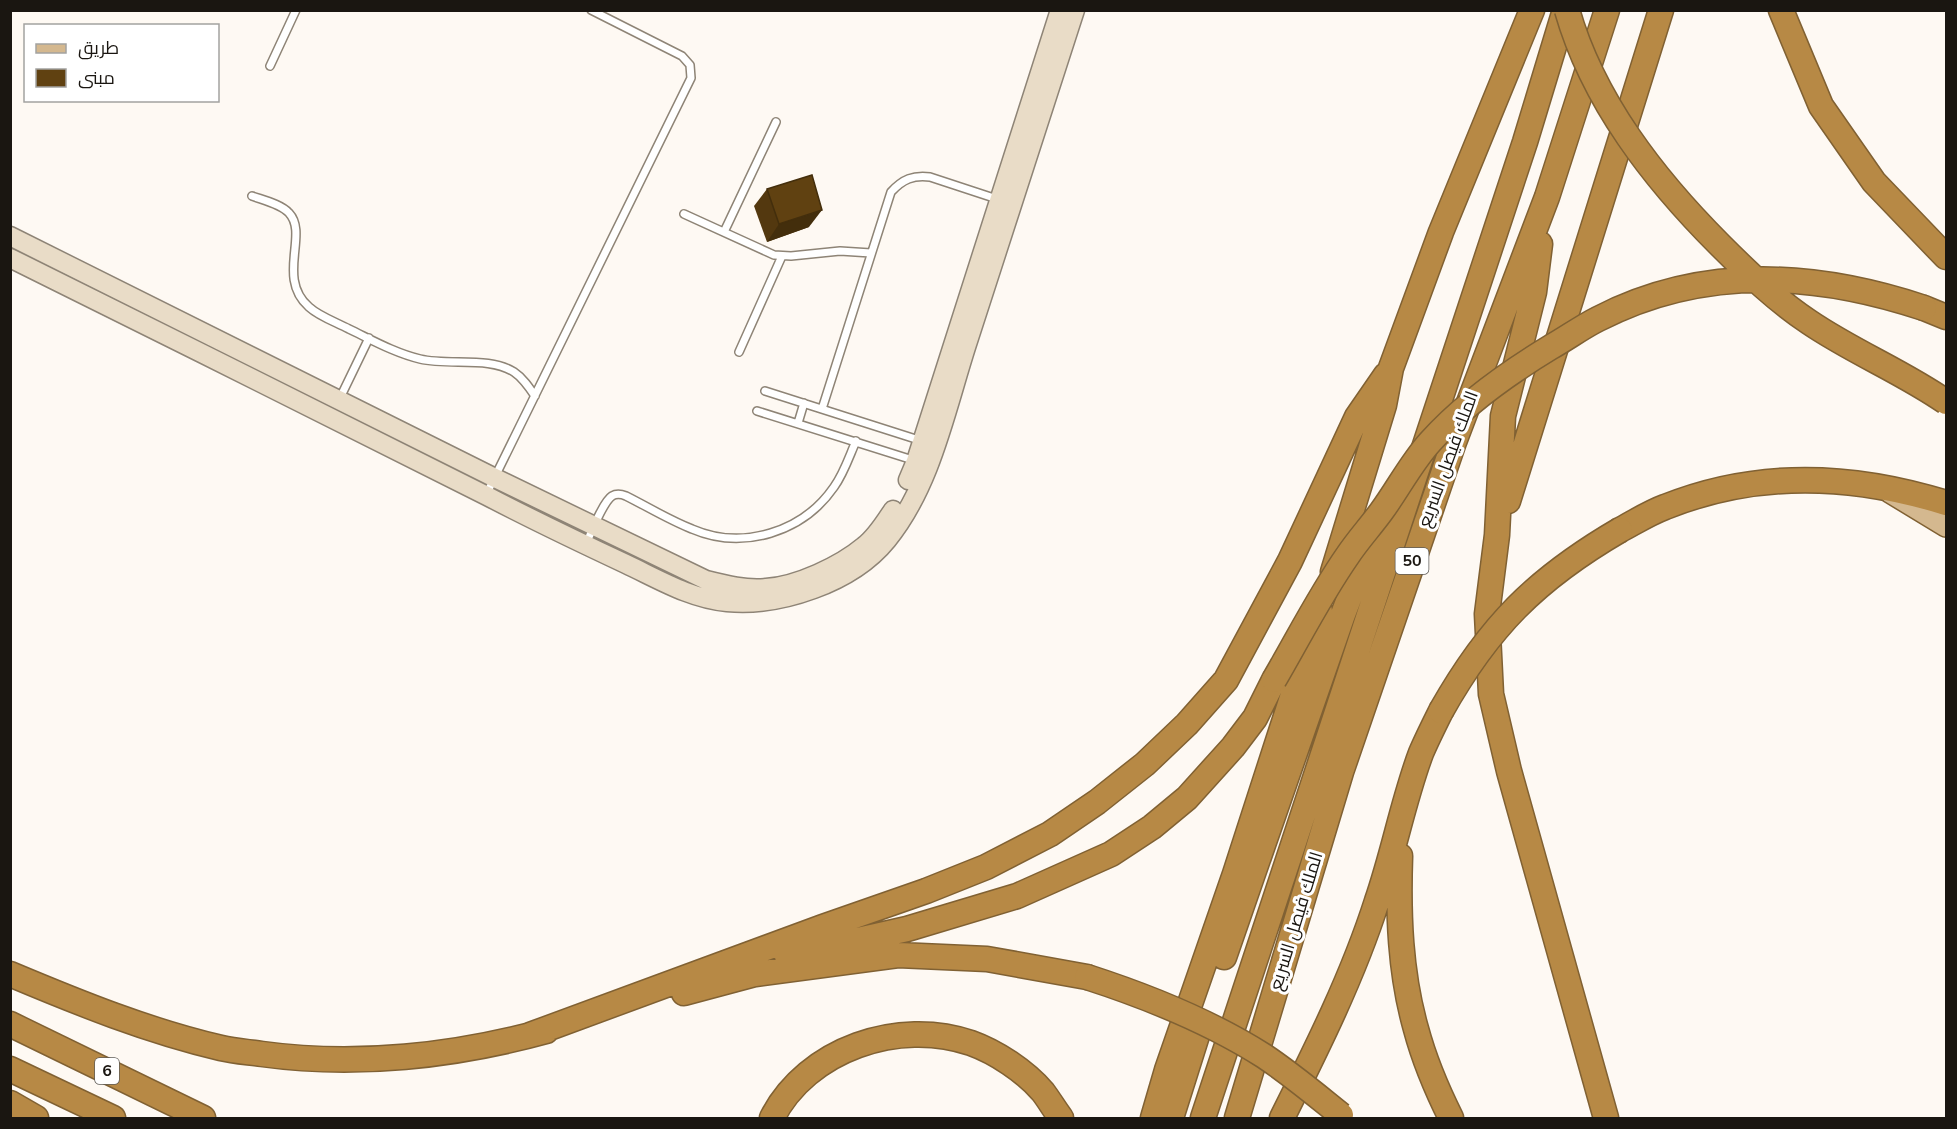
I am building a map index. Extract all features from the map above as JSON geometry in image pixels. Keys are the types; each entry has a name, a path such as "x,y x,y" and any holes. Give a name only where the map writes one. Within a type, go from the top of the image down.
{"highway":[{"path":"1154,1119 1167,1070 1235,874 1350,519 1384,405 1390,368 1441,232 1532,10"},
{"path":"1566,10 1582,52 1612,110 1652,170 1688,213 1743,269 1787,307 1811,324 1909,378 1947,402"},
{"name":"الملك فيصل السريع","path":"1203,1119 1566,10"},
{"name":"الملك فيصل السريع","path":"1237,1119 1341,772 1421,533 1547,197 1607,10"},
{"path":"1497,535 1661,10"},
{"path":"1780,10 1821,106 1875,182 1947,257"},
{"path":"1547,197 1534,292 1503,417 1497,535 1487,614 1491,694 1509,771 1606,1119"},
{"path":"755,974 772,959 907,929 1017,896 1111,854 1152,827 1187,798 1233,747 1255,718 1274,680 1347,556 1382,511 1429,443 1458,413 1532,358 1599,319 1646,300 1690,287 1730,280 1767,279 1885,295 1947,317"},
{"path":"530,1035 986,867 1050,834 1097,802 1145,764 1187,724 1226,680 1290,561 1357,417 1390,368"},
{"path":"1282,1119 1328,1024 1354,963 1377,902 1422,750 1440,711 1474,656 1516,606 1565,564 1620,530 1663,508 1703,494 1738,486 1789,479 1836,480 1882,487 1947,503"},
{"path":"1171,1119 1195,1040 1342,617 1382,511"},
{"path":"1402,818 1399,891 1402,956 1416,1029 1451,1119"},
{"path":"10,974 146,1028 223,1049 330,1061 438,1054 530,1035 755,974 898,955 987,959 1087,977 1143,996 1222,1032 1264,1056 1304,1084 1343,1117"},
{"name":"6","path":"10,1024 203,1119"},
{"path":"772,1119 788,1095 815,1068 832,1057 863,1044 904,1034 929,1034 954,1038 972,1043 996,1055 1031,1080 1043,1092 1061,1119"},
{"name":"6","path":"10,1069 113,1119"},
{"path":"10,1103 36,1119"}],"main road":[{"path":"1882,487 1947,526"}],"street":[{"path":"10,236 594,527 706,580 735,587 767,588 801,580 831,567 865,545 882,526 898,502 916,461 1006,202 1069,11"},
{"path":"10,258 585,545 692,594 723,602 758,603 794,595 834,579 869,560 888,539 906,513 939,435 1006,202"}],"lane":[{"path":"270,66 296,10"},
{"path":"486,496 691,78 690,65 682,56 591,10"},
{"path":"724,232 776,122"},
{"path":"822,409 891,192 899,183 908,178 930,177 1006,202"},
{"path":"252,196 280,207 292,217 295,227 294,281 302,299 318,313 396,351 420,359 453,364 492,363 503,366 522,379 535,396"},
{"path":"684,214 766,252 782,256 840,251 871,253"},
{"path":"739,352 782,256"},
{"path":"338,400 369,338"},
{"path":"765,391 922,441"},
{"path":"798,423 804,403"},
{"path":"757,411 916,461"},
{"path":"585,545 609,498 617,494 626,496 692,530 712,536 732,538 772,533 790,526 823,502 835,486 856,441"}],"building":[{"path":"812,175 822,210 779,224 767,189"}]}
